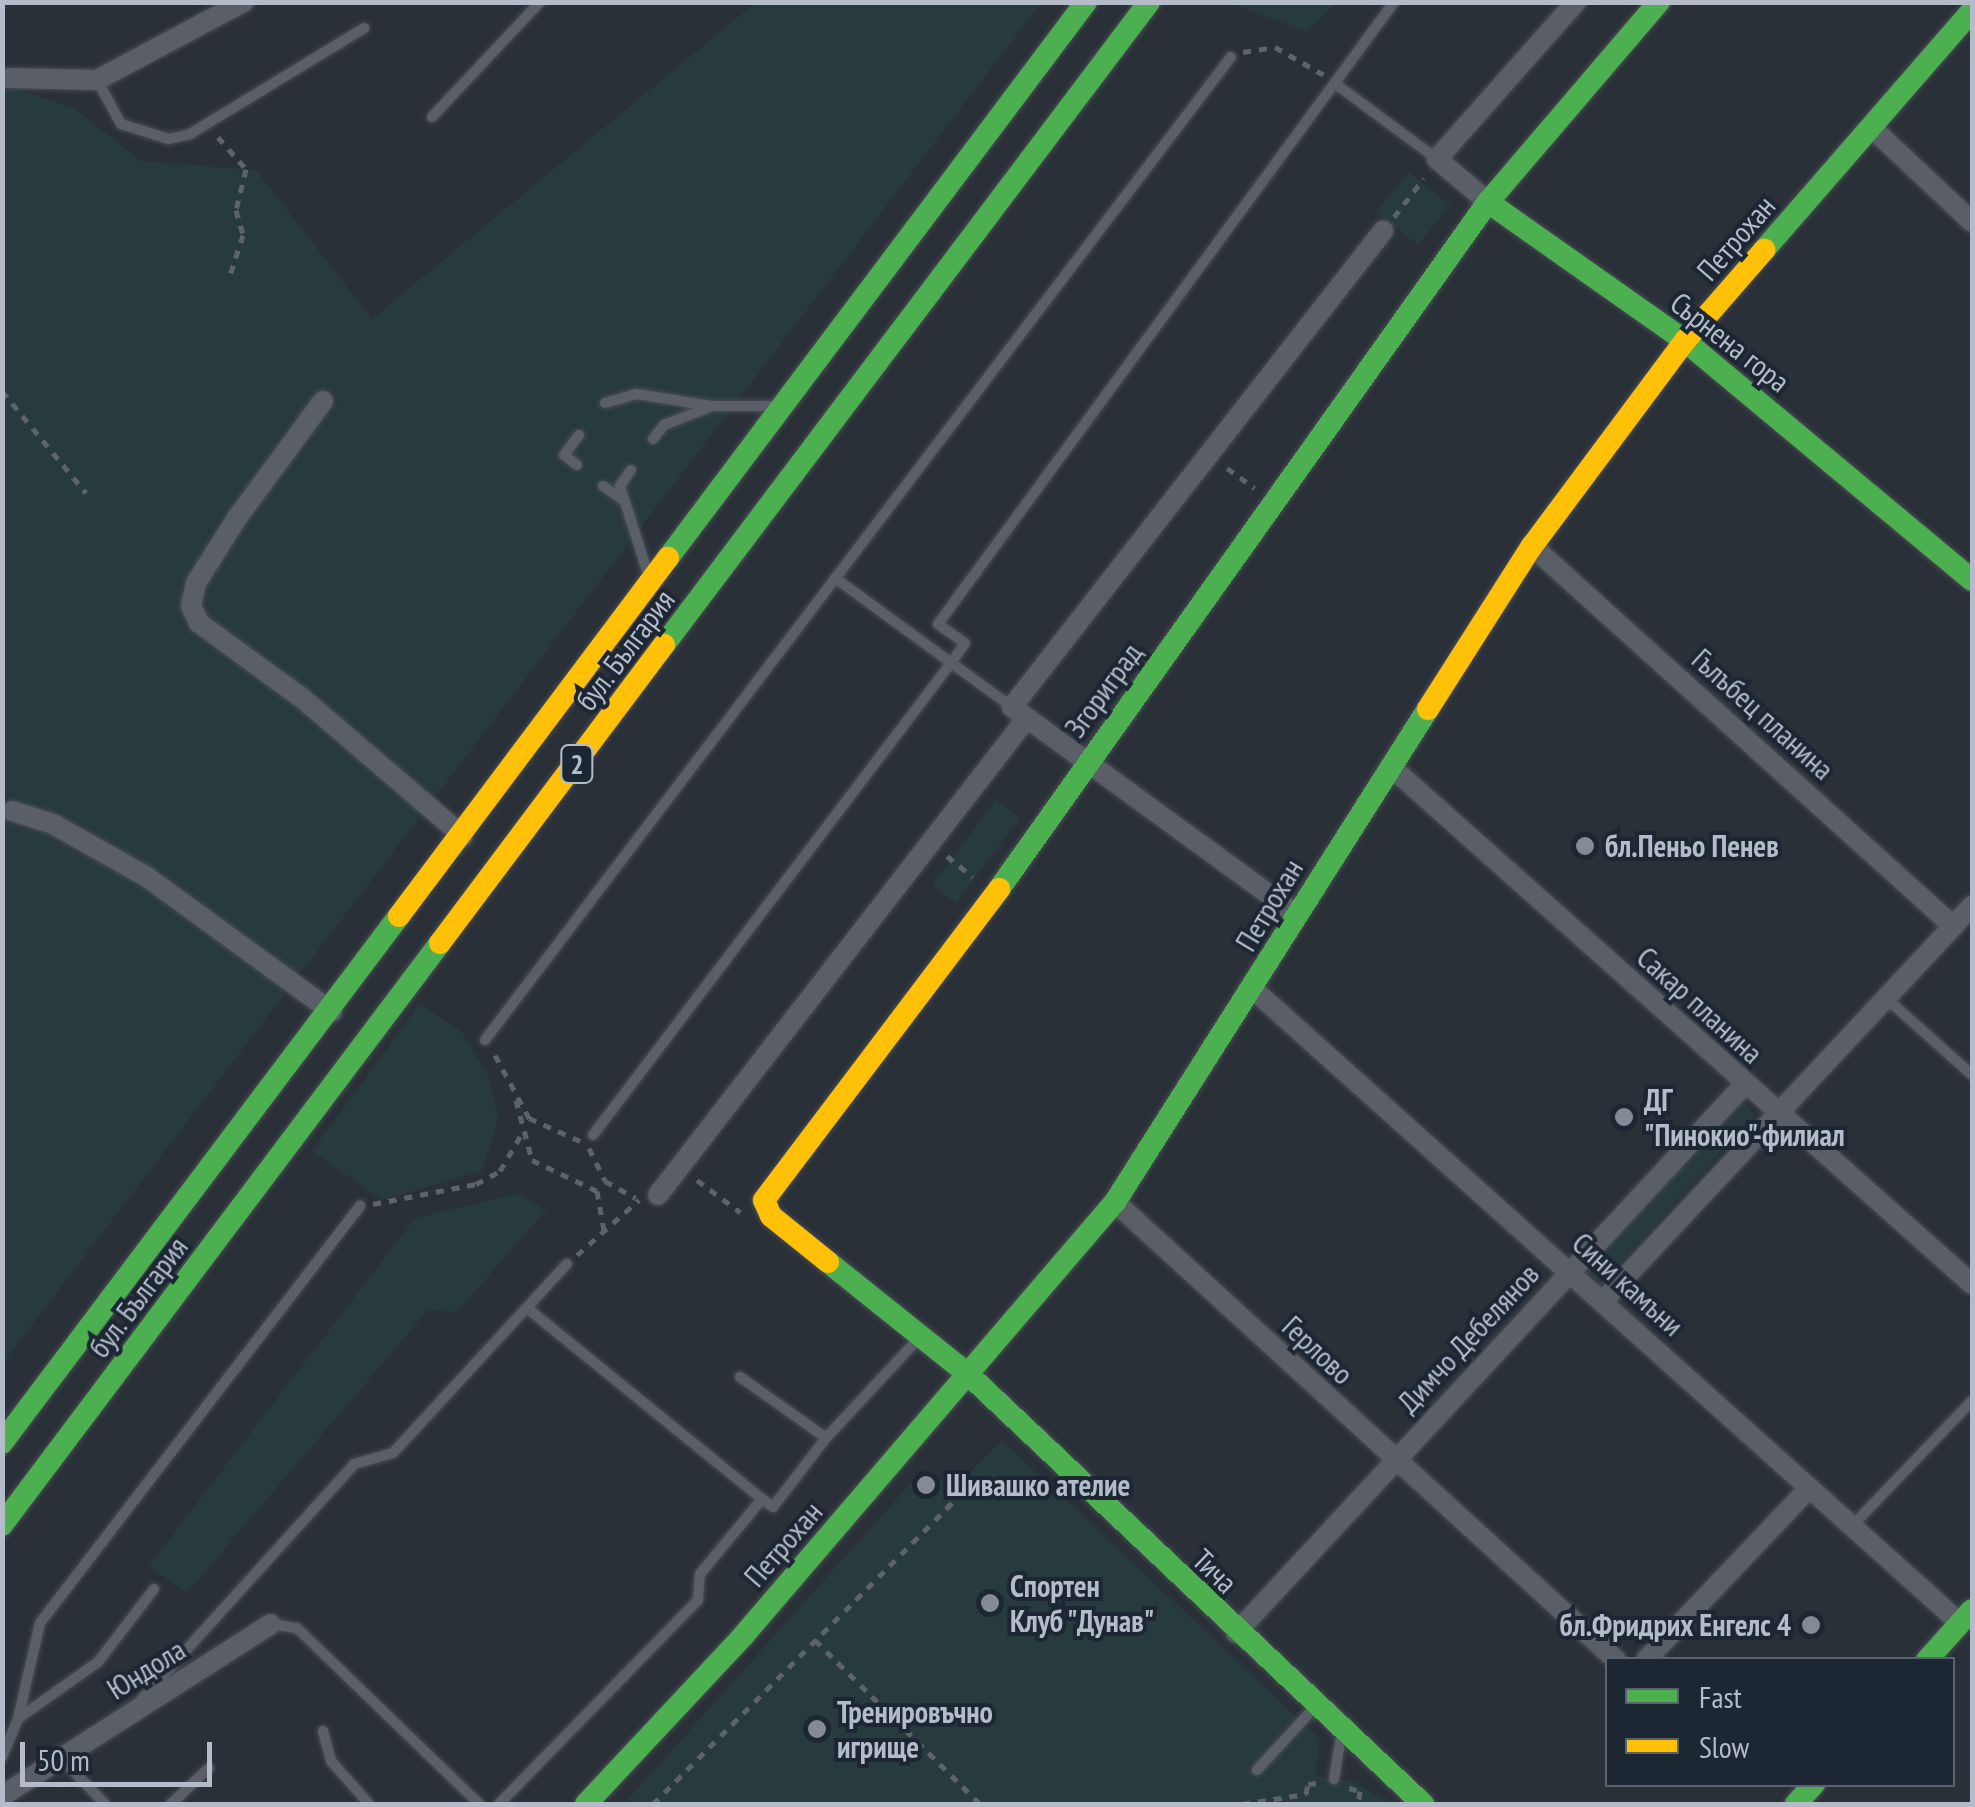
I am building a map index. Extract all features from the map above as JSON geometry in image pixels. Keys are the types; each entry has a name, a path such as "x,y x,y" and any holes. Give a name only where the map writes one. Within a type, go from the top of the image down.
{"main road":[{"name":"бул. България","path":"2,1444 332,1012 650,580 1086,2"},
{"name":"бул. България","path":"2,1525 1149,2"},
{"name":"Згориград","path":"771,1216 764,1200 998,890 1488,202 1658,2"},
{"name":"Петрохан","path":"586,1804 743,1636 1115,1202 1254,990 1296,916 1532,546 1686,342 1972,12"},
{"name":"Сърнена гора","path":"1488,202 1686,342 1972,580"},
{"path":"771,1216 969,1375"},
{"name":"Тича","path":"969,1375 1236,1633 1423,1804"},
{"path":"1930,1657 1966,1617"}],"street":[{"path":"9,78 97,80 243,2"},
{"path":"1488,202 1437,159 1576,2"},
{"path":"1872,128 1972,222"},
{"path":"649,1197 681,1168 932,844 1019,712 1208,455 1384,231"},
{"path":"323,401 237,518 196,583 192,606 199,623 302,698 464,836"},
{"name":"Гълъбец планина","path":"1532,546 1953,926"},
{"path":"1019,712 1296,916"},
{"name":"Сакар планина","path":"1390,766 1972,1284"},
{"path":"12,811 53,824 148,877 332,1012"},
{"path":"1603,1302 1775,1112 1972,906"},
{"name":"Сини камъни","path":"1254,990 1808,1490 1966,1617"},
{"name":"Димчо Дебелянов","path":"1236,1633 1744,1085"},
{"name":"Герлово","path":"1115,1202 1393,1462 1613,1657"},
{"path":"1649,1657 1808,1490"},
{"name":"Юндола","path":"2,1796 271,1624"}],"lane":[{"path":"432,118 540,2"},
{"path":"591,1139 952,663 965,643 938,624 1337,85 1394,2"},
{"path":"97,80 120,124 154,136 190,134 364,28"},
{"path":"484,1040 1232,57"},
{"path":"1337,85 1437,159"},
{"path":"605,403 636,394 712,406 782,406"},
{"path":"654,439 664,425 712,406"},
{"path":"576,465 564,454 579,436"},
{"path":"631,470 620,486 650,580"},
{"path":"604,486 623,501"},
{"path":"835,578 1019,712"},
{"path":"1885,997 1972,1076"},
{"path":"2,1758 18,1718 40,1622 360,1206"},
{"path":"124,1718 354,1464 393,1453 567,1264"},
{"path":"527,1308 774,1507 826,1438 922,1336"},
{"path":"740,1376 826,1438"},
{"path":"1851,1526 1972,1401"},
{"path":"499,1804 698,1600 700,1574 762,1499"},
{"path":"18,1718 98,1662 154,1588"},
{"path":"271,1624 297,1628 478,1804"},
{"path":"1258,1770 1316,1706"},
{"path":"1334,1784 1342,1730"},
{"path":"323,1731 331,1761 369,1804"},
{"path":"60,1758 105,1804"},
{"path":"172,1804 209,1768"}],"path":[{"path":"1232,57 1275,47 1337,85"},
{"path":"190,134 216,136 246,169 236,210 243,235 231,274"},
{"path":"1384,231 1437,159"},
{"path":"2,391 86,493"},
{"path":"1208,455 1276,502"},
{"path":"932,844 998,890"},
{"path":"484,1040 529,1118 591,1139 593,1167 605,1181 649,1197"},
{"path":"516,1100 521,1135 532,1160 597,1191 604,1229"},
{"path":"360,1206 476,1184 500,1171 521,1135"},
{"path":"681,1168 748,1218 771,1216"},
{"path":"567,1264 604,1229 649,1197"},
{"path":"653,1804 956,1500"},
{"path":"815,1640 980,1804"},
{"path":"1305,1804 1308,1784 1334,1784 1360,1791 1359,1804"},
{"path":"1242,1804 1306,1794"}],"green space":[{"path":"755,3 1041,3 3,1363 2,84 75,109 141,161 256,170 372,319"},
{"path":"1231,3 1336,3 1307,32"},
{"path":"1409,172 1450,205 1418,245 1376,212"},
{"path":"996,800 1020,818 956,903 932,885"},
{"path":"420,1004 462,1032 488,1076 498,1119 482,1171 382,1200 312,1151"},
{"path":"1744,1102 1755,1114 1600,1286 1585,1273"},
{"path":"517,1194 546,1210 457,1312 428,1310 187,1593 149,1566 415,1218"},
{"name":"Спортен Клуб \"Дунав\"","path":"1002,1440 1320,1739 1315,1776 1356,1782 1389,1804 624,1804 910,1484 926,1497 951,1470 963,1479"}],"traffic: fast":[{"path":"668,558 1086,2"},
{"path":"664,645 1149,2"},
{"path":"999,889 1488,202 1659,2"},
{"path":"1764,250 1972,11"},
{"path":"1488,202 1685,341 1972,580"},
{"path":"586,1804 743,1636 1115,1202 1428,709"},
{"path":"2,1443 399,916"},
{"path":"2,1525 440,943"},
{"path":"828,1262 969,1375 1423,1804"},
{"path":"1930,1657 1972,1610"},
{"path":"1796,1804 1811,1787"}],"traffic: slow":[{"path":"1428,709 1532,546 1685,341 1764,250"},
{"path":"399,916 668,558"},
{"path":"440,943 664,645"},
{"path":"828,1262 771,1216 764,1200 999,889"}],"place":[{"name":"бл.Пеньо Пенев","path":"1585,846"},
{"name":"ДГ \"Пинокио\"-филиал","path":"1624,1117"},
{"name":"Шивашко ателие","path":"926,1485"},
{"name":"Спортен Клуб \"Дунав\"","path":"990,1603"},
{"name":"бл.Фридрих Енгелс 4","path":"1811,1625"},
{"name":"Тренировъчно игрище","path":"817,1729"}]}
